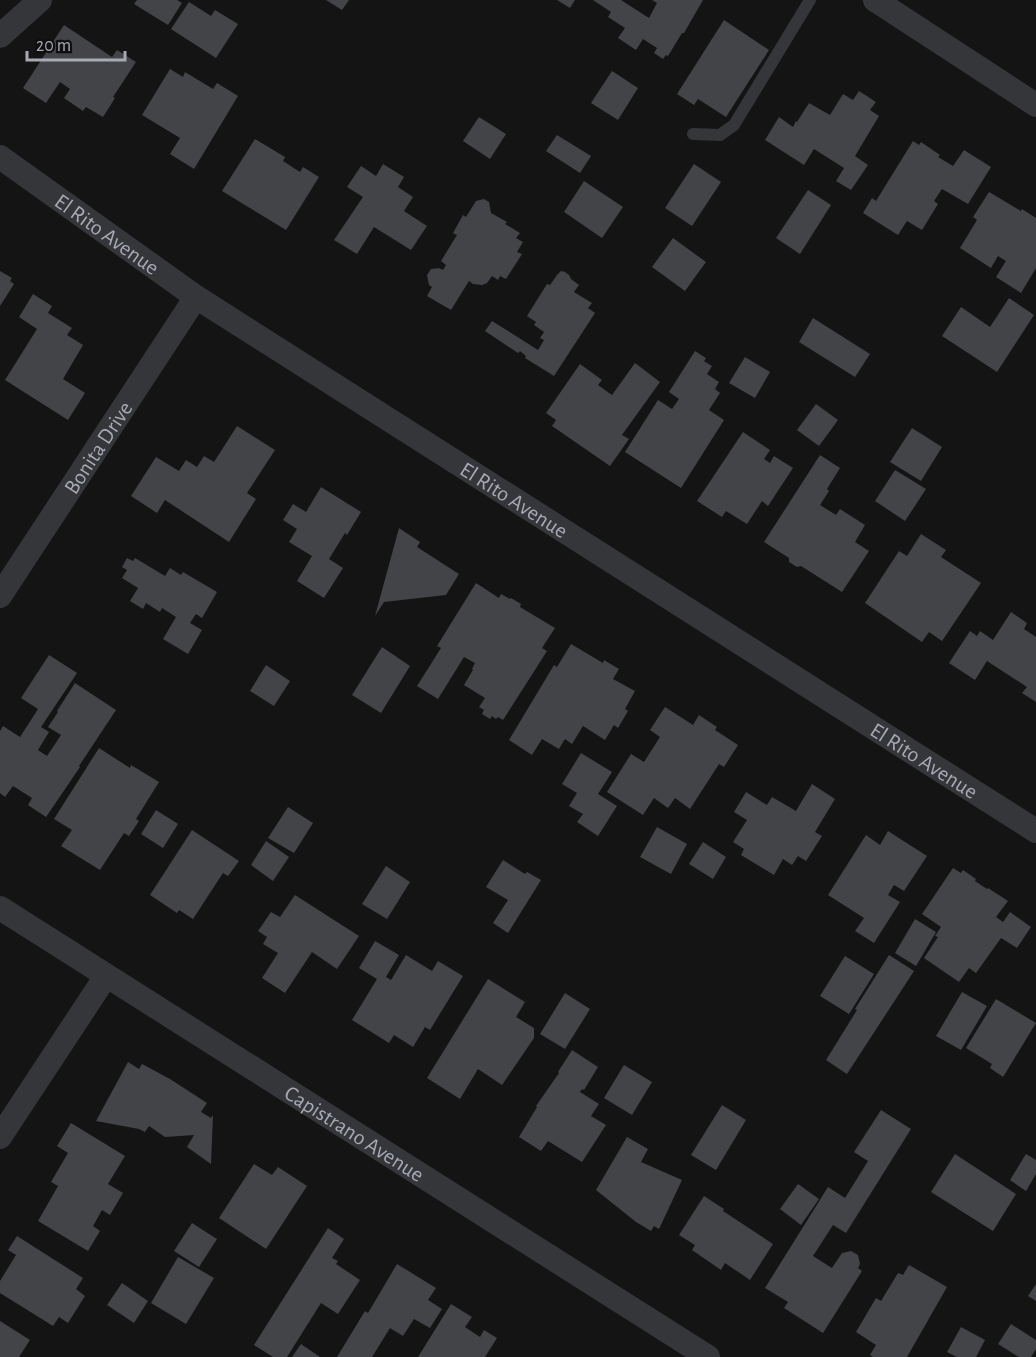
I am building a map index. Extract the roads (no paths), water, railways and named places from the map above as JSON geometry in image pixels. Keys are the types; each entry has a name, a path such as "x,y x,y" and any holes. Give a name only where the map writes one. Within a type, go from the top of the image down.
{"street":[{"path":"0,36 40,0"},
{"path":"875,0 1036,105"},
{"name":"El Rito Avenue","path":"0,157 196,297 1036,831"},
{"name":"Bonita Drive","path":"0,596 196,297"},
{"name":"Capistrano Avenue","path":"0,908 708,1357"},
{"path":"0,1137 105,976"}],"lane":[{"path":"693,134 720,135 734,125 810,0"}]}
